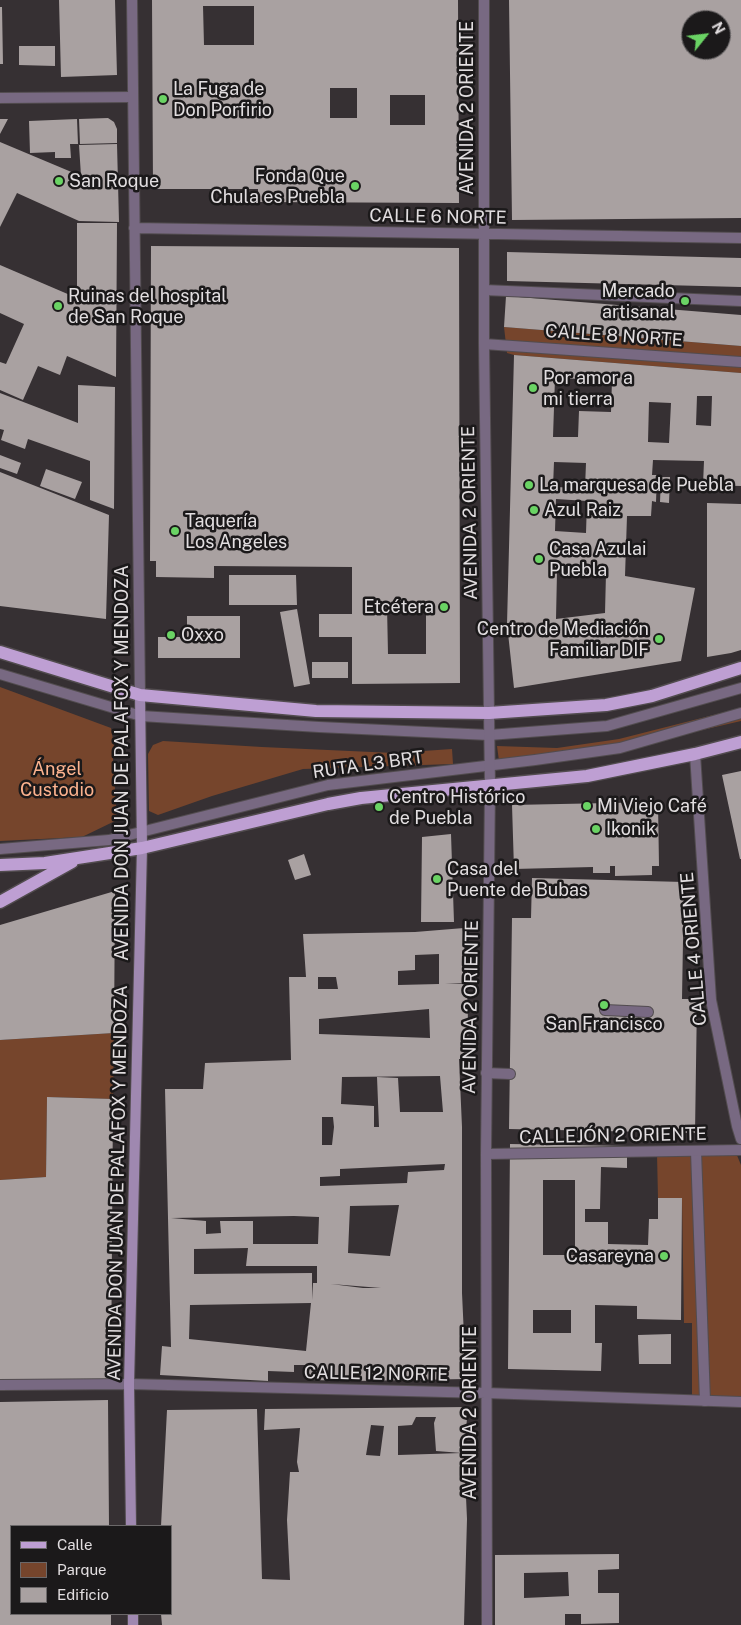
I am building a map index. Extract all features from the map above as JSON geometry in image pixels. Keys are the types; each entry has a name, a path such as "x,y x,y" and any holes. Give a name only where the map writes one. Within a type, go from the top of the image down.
{"main road":[{"path":"0,652 140,695 316,711 488,713 606,705 652,696 741,668"},
{"name":"AVENIDA DON JUAN DE PALAFOX Y MENDOZA","path":"131,1525 129,1384 142,848 140,695"},
{"path":"0,865 45,863 142,848 361,798 587,776 695,754 741,742"},
{"path":"0,902 79,858"}],"street":[{"name":"AVENIDA DON JUAN DE PALAFOX Y MENDOZA","path":"132,0 140,695"},
{"name":"AVENIDA 2 ORIENTE","path":"484,0 484,344 490,786 486,1073 487,1625"},
{"path":"0,98 133,97"},
{"name":"CALLE 6 NORTE","path":"134,228 741,238"},
{"path":"484,290 741,301"},
{"name":"CALLE 8 NORTE","path":"484,344 741,362"},
{"path":"0,674 141,716 489,735 607,726 741,688"},
{"name":"RUTA L3 BRT","path":"0,849 109,840 328,785 620,748 741,713"},
{"name":"CALLE 4 ORIENTE","path":"695,754 711,1000 741,1139"},
{"path":"605,1010 648,1012"},
{"path":"486,1073 510,1074"},
{"name":"CALLEJÓN 2 ORIENTE","path":"486,1154 741,1150"},
{"path":"696,1151 705,1401"},
{"name":"CALLE 12 NORTE","path":"0,1385 129,1384 741,1402"}],"green space":[{"path":"504,327 741,346 741,373 514,355 507,353"},
{"name":"Ángel Custodio","path":"0,687 111,728 114,746 113,760 117,820 82,837 0,841"},
{"path":"741,708 741,721 668,738 499,761 497,746 557,748 619,739"},
{"path":"163,741 394,753 452,749 453,764 303,769 212,796 158,815 149,811 148,754 153,745"},
{"path":"114,1033 113,1099 47,1097 46,1177 0,1180 0,1040"},
{"path":"736,1153 741,1165 741,1400 692,1400 692,1323 684,1323 682,1199 658,1198 657,1154"}],"building":[{"path":"59,0 115,0 117,75 61,77"},
{"path":"152,0 458,0 459,203 258,202 258,189 153,189","holes":["203,6 254,6 254,45 204,45","330,88 357,88 357,118 330,118","390,95 425,95 425,125 390,125"]},
{"path":"509,0 741,0 741,218 512,220"},
{"path":"0,7 2,7 3,64 0,64"},
{"path":"19,46 55,46 55,66 19,65"},
{"path":"108,118 114,122 117,129 117,143 80,144 79,119"},
{"path":"0,119 8,119 0,134"},
{"path":"77,119 78,144 70,144 71,158 55,158 55,152 30,153 29,121"},
{"name":"San Roque","path":"0,142 81,176 79,145 117,144 119,222 79,221 17,193 0,227"},
{"name":"Ruinas del hospital de San Roque","path":"77,223 117,223 116,377 67,356 60,375 38,366 23,400 0,390 0,362 6,364 24,324 0,313 0,265 77,298"},
{"path":"151,246 459,248 460,683 352,684 352,637 319,637 319,614 352,614 352,567 214,566 214,578 156,577 156,561 150,561","holes":["387,606 426,606 426,654 388,654"]},
{"path":"507,252 741,258 741,287 507,281"},
{"path":"506,296 741,315 741,346 504,327"},
{"path":"514,355 741,373 741,486 703,485 704,461 653,460 652,475 657,475 656,502 652,501 651,516 627,516 625,576 695,588 681,661 514,688 507,624","holes":["555,378 612,380 611,412 579,411 578,437 553,437","697,396 712,396 711,426 696,425","649,402 671,403 669,443 648,442","554,462 586,463 585,488 553,487","556,499 587,501 586,533 555,531","557,572 606,573 605,613 556,619"]},
{"path":"78,385 115,387 114,509 90,500 90,461 28,439 25,449 1,440 4,430 0,429 0,393 78,423"},
{"path":"0,455 21,463 17,474 0,468"},
{"path":"46,469 82,482 75,499 40,486"},
{"path":"0,472 109,515 106,619 0,606"},
{"path":"661,477 670,477 669,503 660,502"},
{"path":"707,503 741,504 741,650 707,657"},
{"path":"229,575 296,575 297,605 229,605"},
{"path":"297,609 310,684 294,687 280,612"},
{"path":"187,616 240,616 240,658 158,658 158,637 187,637"},
{"path":"312,662 348,662 348,678 312,678"},
{"path":"741,771 741,859 740,859 722,775"},
{"path":"658,802 659,866 652,866 652,875 615,876 615,866 610,866 610,873 593,873 593,867 514,869 512,805"},
{"name":"Casa del Puente de Bubas","path":"451,834 454,922 421,922 422,837"},
{"path":"304,854 311,875 295,880 288,860"},
{"name":"San Francisco","path":"532,878 684,882 682,999 697,999 695,1133 509,1129 512,918 531,918"},
{"path":"115,891 114,1033 0,1040 0,925"},
{"path":"464,928 465,983 445,983 467,984 469,1059 459,1059 462,1127 462,1293 466,1379 312,1380 305,1365 294,1365 294,1372 268,1371 268,1381 160,1375 162,1346 171,1347 165,1089 203,1089 205,1063 291,1060 289,977 306,977 303,934 415,932","holes":["439,954 439,984 398,985 398,971 415,970 415,955","318,977 336,977 338,989 318,989","429,1009 430,1038 319,1034 319,1019","440,1076 443,1112 400,1112 398,1078 377,1077 379,1127 374,1127 374,1106 341,1104 342,1077","322,1117 333,1117 332,1145 322,1145","445,1164 444,1170 408,1172 407,1183 320,1186 320,1177 340,1176 340,1169","399,1205 390,1256 348,1253 350,1206","319,1217 318,1244 253,1244 253,1221 220,1221 221,1233 206,1234 206,1221 171,1218","248,1248 246,1266 317,1266 317,1283 313,1283 312,1300 312,1273 194,1274 194,1249","331,1284 381,1288 363,1288","311,1303 306,1351 189,1339 190,1305"]},
{"path":"47,1097 113,1099 111,1381 0,1382 0,1180 46,1177"},
{"path":"510,1144 627,1146 627,1168 601,1167 600,1209 585,1209 585,1222 608,1222 608,1244 648,1245 649,1219 658,1219 658,1198 682,1198 681,1320 637,1319 637,1306 595,1305 595,1343 602,1343 601,1371 508,1369","holes":["543,1180 575,1180 575,1255 543,1255","533,1310 571,1310 571,1333 533,1333"]},
{"path":"671,1334 671,1364 639,1364 638,1335"},
{"path":"108,1400 109,1525 10,1525 10,1615 111,1615 111,1625 0,1625 0,1402"},
{"path":"468,1407 464,1453 467,1519 464,1625 162,1625 161,1615 172,1615 172,1525 161,1525 167,1410 257,1409 262,1579 290,1580 287,1520 290,1472 299,1472 297,1462 300,1428 264,1430 265,1409","holes":["416,1417 436,1417 434,1423 436,1451 462,1453 398,1455 398,1426 412,1425","371,1425 384,1426 380,1456 366,1455"]},
{"path":"619,1554 619,1569 598,1570 598,1593 619,1593 619,1623 581,1624 581,1614 565,1614 565,1625 495,1625 495,1555","holes":["568,1572 569,1596 524,1598 524,1573"]}],"place":[{"name":"La Fuga de Don Porfirio","path":"163,99"},
{"name":"San Roque","path":"59,181"},
{"name":"Fonda Que Chula es Puebla","path":"355,186"},
{"name":"Mercado artisanal","path":"685,301"},
{"name":"Ruinas del hospital de San Roque","path":"58,306"},
{"name":"Por amor a mi tierra","path":"533,388"},
{"name":"La marquesa de Puebla","path":"529,485"},
{"name":"Azul Raiz","path":"534,510"},
{"name":"Taquería Los Angeles","path":"175,531"},
{"name":"Casa Azulai Puebla","path":"539,559"},
{"name":"Etcétera","path":"444,607"},
{"name":"Oxxo","path":"171,635"},
{"name":"Centro de Mediación Familiar DIF","path":"659,639"},
{"name":"Mi Viejo Café","path":"587,806"},
{"name":"Centro Histórico de Puebla","path":"379,807"},
{"name":"Ikonik","path":"596,829"},
{"name":"Casa del Puente de Bubas","path":"437,879"},
{"name":"San Francisco","path":"604,1005"},
{"name":"Casareyna","path":"664,1256"}]}
